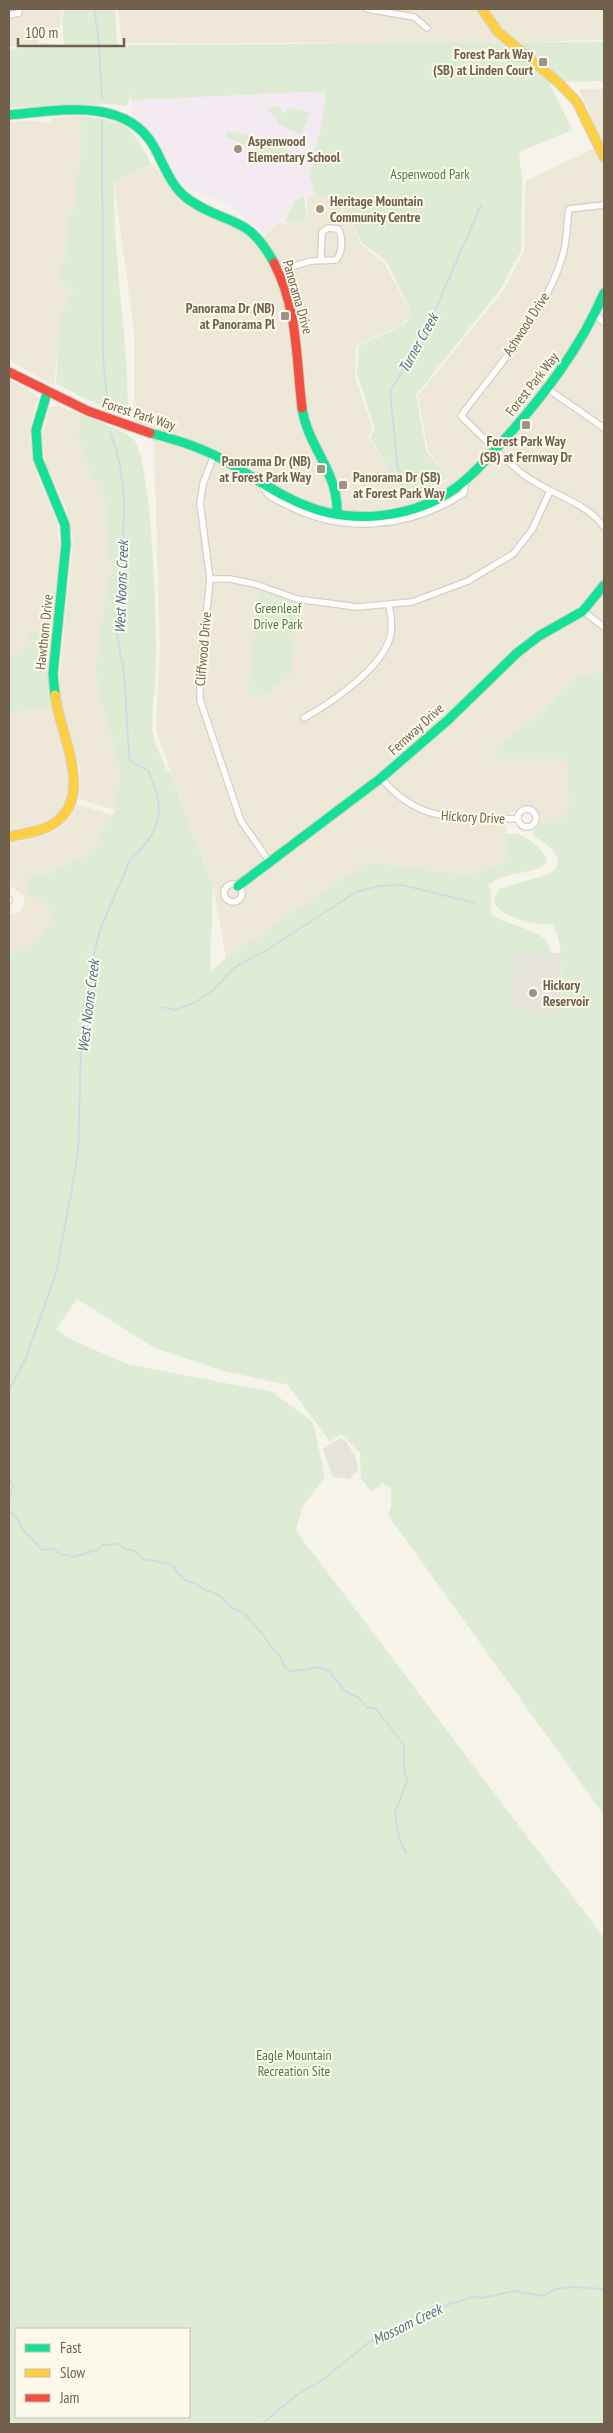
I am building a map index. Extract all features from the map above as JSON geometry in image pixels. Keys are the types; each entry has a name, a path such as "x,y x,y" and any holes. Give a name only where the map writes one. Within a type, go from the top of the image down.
{"street":[{"path":"9,15 19,13 19,9"},
{"path":"367,9 414,17 427,28"},
{"path":"482,9 498,32 554,78 577,102 604,157"},
{"name":"Panorama Drive","path":"9,115 100,111 128,119 146,134 179,190 197,204 248,228 266,246 278,271 296,333 305,421 312,444 336,486 339,497 338,514"},
{"name":"Ashwood Drive","path":"495,449 462,416 535,316 554,280 563,253 569,209 604,205"},
{"path":"278,271 301,263 336,260 339,256 341,236 337,229 328,228 323,231 321,260"},
{"name":"Forest Park Way","path":"9,372 47,393 113,421 214,454 302,504 338,514 369,517 407,511 440,498 466,480 548,389 595,315 604,293"},
{"path":"595,315 604,322"},
{"path":"548,389 604,428"},
{"name":"Hawthorn Drive","path":"9,837 32,834 49,827 61,818 70,804 76,788 75,770 56,705 53,679 66,544 65,525 38,459 36,430 47,393"},
{"path":"495,449 524,475 550,491 579,503 604,526"},
{"name":"Cliffwood Drive","path":"214,454 203,484 200,503 210,579 200,674 200,700 241,821 268,861"},
{"name":"Forest Park Way","path":"261,482 267,494 295,510 334,522 364,524 396,521 429,512 464,493 466,480"},
{"path":"210,579 255,584 297,599 357,608 390,606 424,598 464,583 513,554 532,530 550,491"},
{"name":"Fernway Drive","path":"238,886 268,861 381,778 448,720 517,653 539,636 583,611 604,585"},
{"path":"304,718 345,690 383,653 391,633 390,606"},
{"path":"583,611 604,627"},
{"name":"Hickory Drive","path":"381,778 399,798 417,809 437,816 458,819 518,819"}],"shaded area":[{"path":"9,9 62,9 59,30 38,28 39,46 9,47"},
{"path":"118,9 604,9 604,40 480,43 122,43"},
{"name":"Aspenwood Elementary School","path":"325,84 324,113 309,179 314,187 314,195 295,199 284,221 267,231 265,235 235,209 181,184 145,126 131,115 132,88"},
{"path":"579,89 604,89 604,672 574,677 546,709 493,751 496,759 566,759 569,806 561,821 540,823 536,809 528,805 521,806 510,814 505,814 508,858 501,864 468,875 367,862 226,958 213,886 156,731 160,645 154,442 134,423 134,331 114,182 154,165 179,197 242,225 260,244 269,231 279,223 307,222 307,195 330,197 347,210 360,243 385,264 411,313 403,324 356,346 355,376 373,430 368,437 389,467 403,501 450,479 428,450 418,395 503,291 524,252 526,181 603,144"},
{"path":"80,116 81,159 75,182 77,201 67,223 65,261 59,276 73,290 61,316 54,386 9,360 9,122 33,121 48,123 53,118"},
{"path":"9,379 38,398 31,425 30,442 39,481 57,521 60,546 54,631 26,633 31,643 9,656"},
{"path":"54,406 80,414 78,439 89,469 105,498 111,571 101,625 99,694 120,771 115,810 79,799 80,770 60,698 60,673 73,541 66,507 46,465 42,438 49,409"},
{"path":"51,707 70,775 69,796 61,810 47,823 36,827 9,831 9,713"},
{"path":"77,804 112,815 92,851 54,872 27,877 39,898 55,913 38,941 9,954 9,914 20,912 25,903 23,895 9,885 9,843 39,837 54,831 67,821"},
{"path":"514,953 561,953 561,1011 513,1011"},
{"path":"340,1438 345,1440 357,1462 358,1471 349,1479 333,1477 323,1449"}],"green space":[{"name":"Aspenwood Park","path":"64,9 115,9 117,45 604,42 604,81 549,82 572,130 519,152 522,180 521,251 500,290 416,395 426,451 449,478 402,499 389,467 370,438 375,429 357,373 359,346 405,324 412,313 387,262 361,242 347,210 331,197 314,195 314,187 309,179 324,113 325,91 131,100 132,91 127,106 107,104 9,108 9,49 40,47 40,43 64,45 62,20"},
{"path":"272,106 282,108 280,111 286,113 288,108 310,112 301,135 277,123 277,119 267,110"},
{"path":"80,116 108,120 125,127 138,140 152,165 114,182 114,211 126,357 128,415 83,398 56,383 61,316 73,290 58,276 65,261 67,223 77,201 75,182 81,159"},
{"path":"228,131 267,140 292,152 295,161 288,158 287,161 268,152 266,155 258,151 259,149 249,145 248,147 225,136"},
{"path":"304,197 307,222 285,222 295,200"},
{"name":"Eagle Mountain Recreation Site","path":"80,414 117,429 130,437 134,440 140,454 149,512 156,619 153,734 166,769 171,773 213,887 210,972 226,958 367,862 468,875 501,864 508,858 505,834 516,834 536,845 544,854 547,862 535,870 503,877 488,886 492,891 490,898 491,915 543,937 551,953 514,953 513,1010 561,1011 561,952 559,941 551,923 533,923 510,916 496,904 495,896 501,888 549,874 556,869 558,862 555,852 532,833 540,823 561,821 569,806 566,759 496,759 493,751 546,709 574,677 604,672 604,1815 388,1515 391,1506 391,1489 383,1483 371,1492 361,1478 360,1453 341,1434 330,1442 288,1385 223,1371 155,1348 77,1299 56,1329 72,1340 127,1364 272,1392 313,1422 325,1477 302,1507 296,1531 604,1938 604,2424 9,2424 9,954 37,940 55,913 39,898 29,896 27,877 54,872 92,851 115,810 120,771 99,693 96,668 101,625 111,571 105,498 89,469 78,439"},
{"name":"Greenleaf Drive Park","path":"260,589 304,601 293,642 292,673 261,696 248,695"},
{"path":"54,631 49,682 51,707 9,713 9,656 31,643 26,633"}],"waterway":[{"name":"West Noons Creek","path":"94,9 99,43 102,99"},
{"name":"West Noons Creek","path":"102,121 103,359 108,405"},
{"name":"Turner Creek","path":"408,483 398,470 390,392 427,329 481,205"},
{"name":"West Noons Creek","path":"9,1391 26,1358 57,1270 78,1154 81,1051 87,1035 90,1005 89,973 100,930 131,858 143,847 156,826 159,809 156,790 149,771 130,761 124,673 117,630 124,503 118,456 110,432"},
{"path":"162,1007 175,1010 194,1003 212,991 235,967 267,950 356,892 378,886 402,885 475,903"},
{"name":"West Noons Creek","path":"9,1479 13,1485 9,1500"},
{"path":"9,1511 17,1518 23,1530 42,1550 53,1549 61,1554 74,1557 99,1549 102,1545 118,1544 125,1549 135,1551 144,1559 170,1564 181,1575 182,1579 198,1584 203,1589 219,1595 232,1608 245,1614 265,1637 270,1646 279,1654 285,1667 290,1671 316,1667 328,1670 346,1692 359,1698 366,1707 376,1709 404,1745 404,1767 407,1782 395,1812 399,1838 406,1853"},
{"name":"Mossom Creek","path":"262,2424 295,2396 324,2379 368,2343 428,2311 472,2297 482,2298 515,2291 543,2296 556,2289 571,2287 604,2289"}],"traffic: fast":[{"path":"9,115 47,111 88,110 107,113 125,119 140,129 153,145 176,188 182,194 202,208 236,222 255,235 274,263"},
{"path":"150,433 185,443 210,453 292,500 318,510 348,516 380,516 411,510 440,498 458,486 475,472 504,440 560,371 584,333 604,293"},
{"path":"47,393 36,430 38,459 65,525 66,544 53,674 55,695"},
{"path":"302,408 310,436 333,485 337,514"},
{"path":"238,886 381,778 448,720 517,653 539,636 583,611 604,585"}],"traffic: slow":[{"path":"482,9 498,32 559,83 577,102 604,157"},
{"path":"9,837 43,829 60,818 70,804 74,788 73,769 55,695"}],"traffic: jam":[{"path":"274,263 282,280 292,316 302,408"},
{"path":"9,372 88,411 150,433"}],"place":[{"name":"Forest Park Way (SB) at Linden Court","path":"543,62"},
{"name":"Aspenwood Elementary School","path":"238,149"},
{"name":"Heritage Mountain Community Centre","path":"320,209"},
{"name":"Panorama Dr (NB) at Panorama Pl","path":"285,316"},
{"name":"Forest Park Way (SB) at Fernway Dr","path":"526,425"},
{"name":"Panorama Dr (NB) at Forest Park Way","path":"321,469"},
{"name":"Panorama Dr (SB) at Forest Park Way","path":"343,485"},
{"name":"Hickory Reservoir","path":"533,993"}]}
